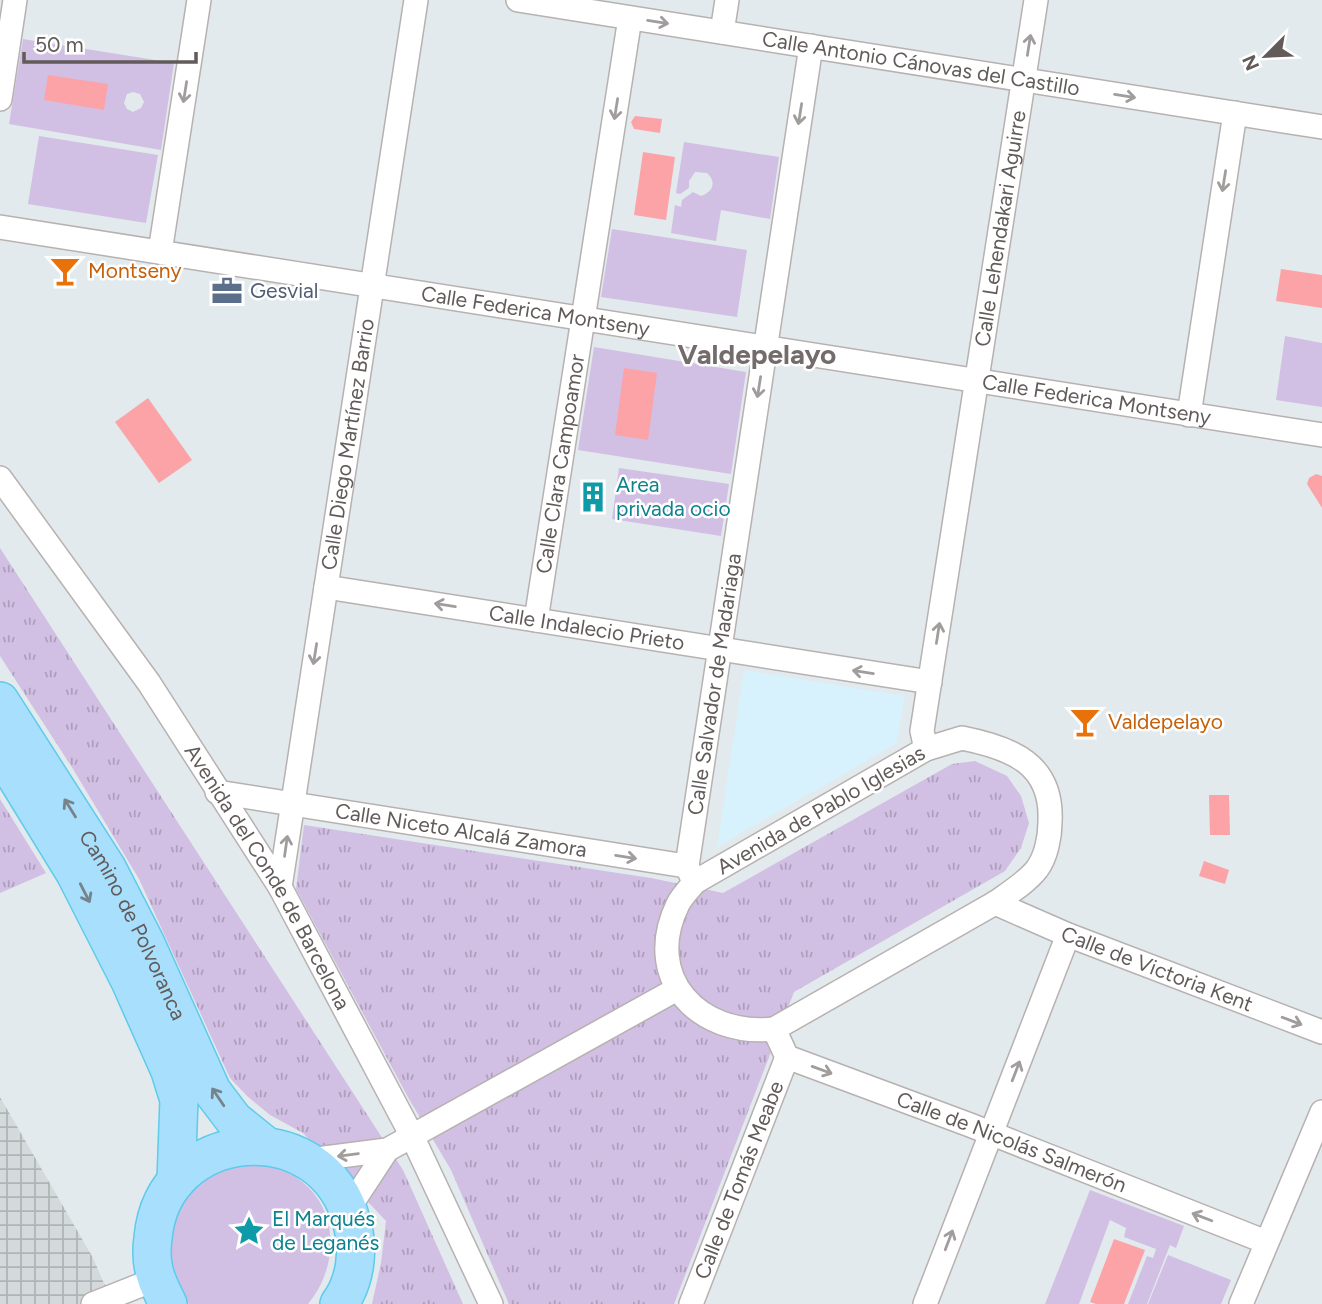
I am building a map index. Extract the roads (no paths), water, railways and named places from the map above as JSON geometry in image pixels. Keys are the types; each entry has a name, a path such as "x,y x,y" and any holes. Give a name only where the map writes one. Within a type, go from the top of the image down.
{"main road":[{"name":"Camino de Polvoranca","path":"0,701 107,868 146,944 212,1091 234,1120 265,1145"},
{"name":"Camino de Polvoranca","path":"0,751 75,873 130,981 170,1071 179,1100 176,1181"},
{"path":"162,1291 151,1252 154,1225 162,1201 176,1181 201,1159 232,1147 265,1145 288,1150 309,1160 332,1181 349,1208 356,1238 355,1268 339,1304"}],"street":[{"path":"0,99 15,0"},
{"path":"160,252 199,0"},
{"name":"Calle Diego Martínez Barrio","path":"280,887 416,0"},
{"name":"Calle Antonio Cánovas del Castillo","path":"518,0 1322,127"},
{"path":"722,32 727,0"},
{"name":"Calle Lehendakari Aguirre","path":"926,749 922,731 1036,0"},
{"name":"Calle Clara Campoamor","path":"536,620 630,18"},
{"name":"Calle Salvador de Madariaga","path":"691,874 718,649 811,46"},
{"path":"1189,415 1235,113"},
{"name":"Calle Federica Montseny","path":"0,227 1322,435"},
{"name":"Avenida del Conde de Barcelona","path":"0,478 149,683 280,887 412,1136 491,1304"},
{"name":"Calle Indalecio Prieto","path":"326,587 930,682"},
{"name":"Avenida de Pablo Iglesias","path":"962,738 1000,747 1018,755 1032,767 1047,789 1051,803 1046,851 1038,868 995,904 774,1029 734,1029 690,1004 677,989 668,962 666,942 691,874 926,749 962,738"},
{"name":"Calle Niceto Alcalá Zamora","path":"217,792 691,874"},
{"name":"Calle de Victoria Kent","path":"995,904 1322,1032"},
{"path":"925,1304 1069,935"},
{"path":"309,1160 387,1150 677,989"},
{"path":"774,1029 787,1058"},
{"name":"Calle de Nicolás Salmerón","path":"787,1058 1266,1242"},
{"name":"Calle de Tomás Meabe","path":"691,1304 787,1058"},
{"path":"1241,1304 1322,1112"},
{"path":"349,1208 387,1150"},
{"path":"93,1304 162,1291"}],"place":[{"name":"Montseny","path":"65,271"},
{"name":"Gesvial","path":"227,291"},
{"name":"Area privada ocio","path":"593,497"},
{"name":"Valdepelayo","path":"1085,722"},
{"name":"El Marqués de Leganés","path":"249,1231"}],"district":[{"name":"Valdepelayo","path":"757,354"}]}
